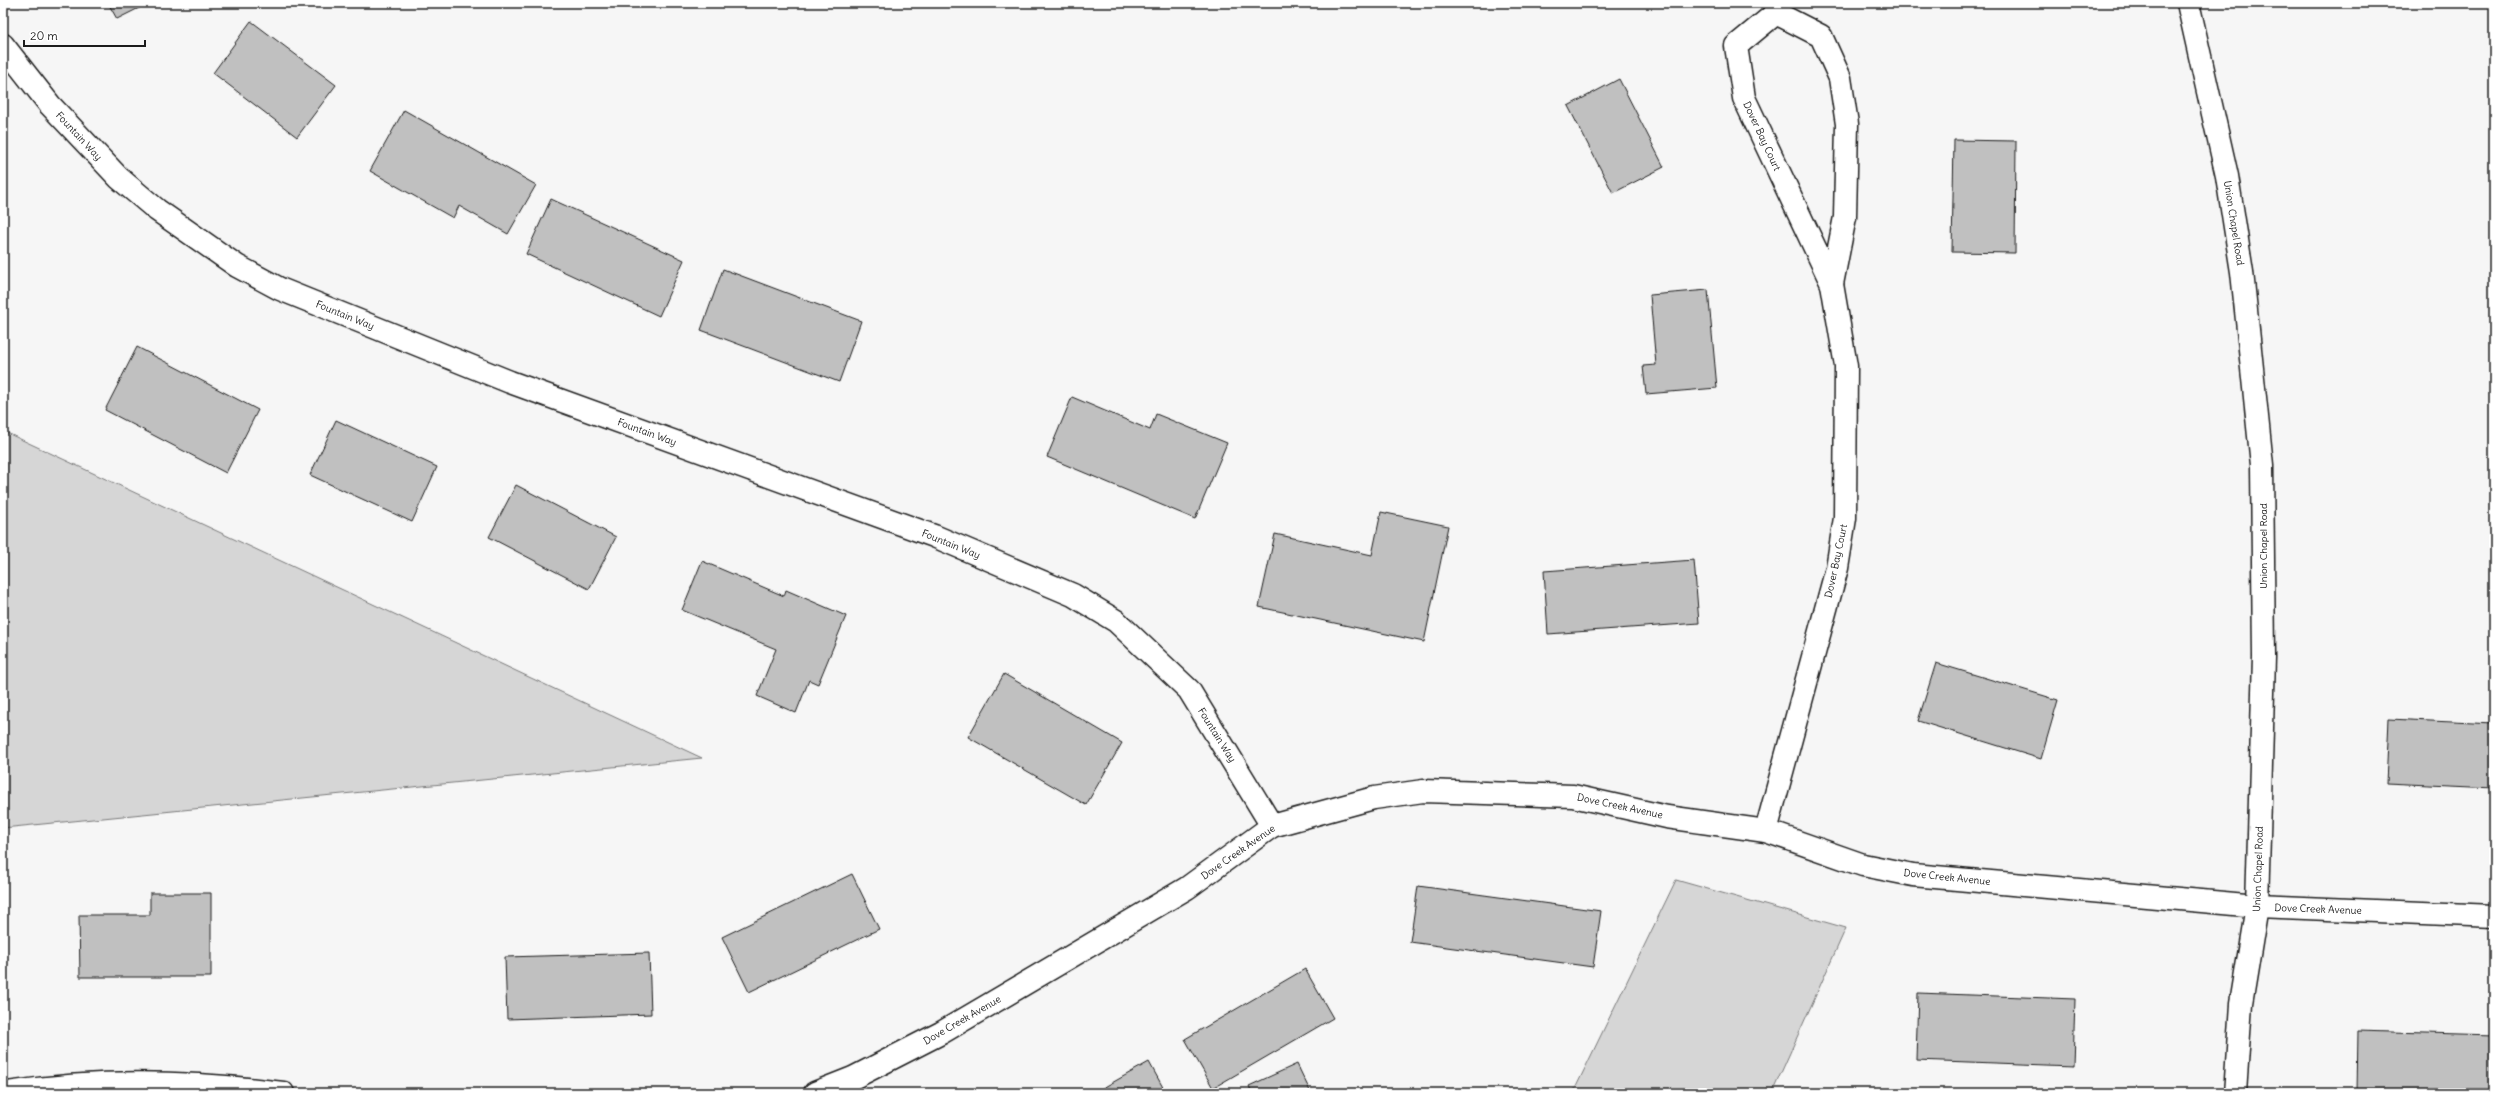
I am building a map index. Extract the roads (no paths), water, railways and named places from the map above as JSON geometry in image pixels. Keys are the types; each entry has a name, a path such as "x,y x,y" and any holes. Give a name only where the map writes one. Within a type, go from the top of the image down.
{"street":[{"name":"Union Chapel Road","path":"2188,3 2207,81 2233,213 2242,272 2262,465 2264,657 2258,906 2241,1004 2235,1093"},
{"name":"Dover Bay Court","path":"1766,831 1836,568 1845,518 1846,366 1832,284 1744,98 1736,46 1776,13 1821,36 1840,78 1847,124 1845,217 1832,284"},
{"name":"Fountain Way","path":"3,45 50,105 119,178 157,210 225,257 280,289 510,382 934,536 1073,595 1116,622 1189,690 1272,826"},
{"name":"Dove Creek Avenue","path":"815,1093 853,1078 941,1033 1187,888 1272,826 1374,798 1424,791 1572,796 1667,817 1766,831 1863,865 1913,875 2258,906 2494,916"},
{"path":"6,1093 70,1086 171,1083 283,1093"}]}
